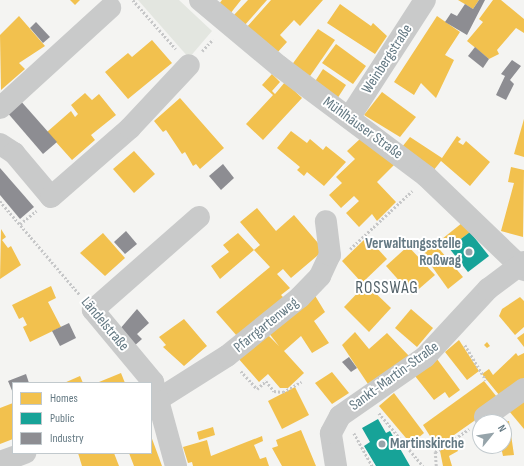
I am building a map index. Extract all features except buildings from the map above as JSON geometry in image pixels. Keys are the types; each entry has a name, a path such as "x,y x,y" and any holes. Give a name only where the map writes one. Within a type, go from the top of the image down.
{"street":[{"name":"Mühlhäuser Straße","path":"200,0 349,118 426,176 522,266"},
{"name":"Weinbergstraße","path":"349,118 425,0"},
{"path":"0,108 110,8"},
{"path":"0,144 14,153 52,197 130,128 189,65"},
{"path":"93,310 199,217"},
{"path":"326,221 330,255"},
{"name":"Pfarrgartenweg","path":"155,402 227,356 300,297 320,276 330,255"},
{"name":"Sankt-Martin-Straße","path":"336,466 331,433 340,416 425,357 451,331 488,289 522,266"},
{"name":"Ländelstraße","path":"93,310 141,366 147,382"},
{"path":"490,414 524,388"},
{"name":"Ländelstraße","path":"155,402 176,466"},
{"path":"0,462 22,454"}],"path":[{"path":"133,0 189,65"},
{"path":"206,46 216,36"},
{"path":"330,255 343,256 405,198"},
{"name":"Ländelstraße","path":"0,201 93,310"},
{"path":"451,331 478,362 486,380"},
{"path":"262,385 266,382 274,391 283,392 301,382"},
{"path":"379,414 423,466"},
{"path":"357,427 356,437 372,466"},
{"path":"436,466 435,452 472,427"}],"shaded area":[{"path":"138,0 179,0 212,31 189,58"}],"place":[{"name":"Verwaltungsstelle Roßwag","path":"469,252"},
{"name":"Martinskirche","path":"382,444"}],"district":[{"name":"ROSSWAG","path":"387,289"}]}
